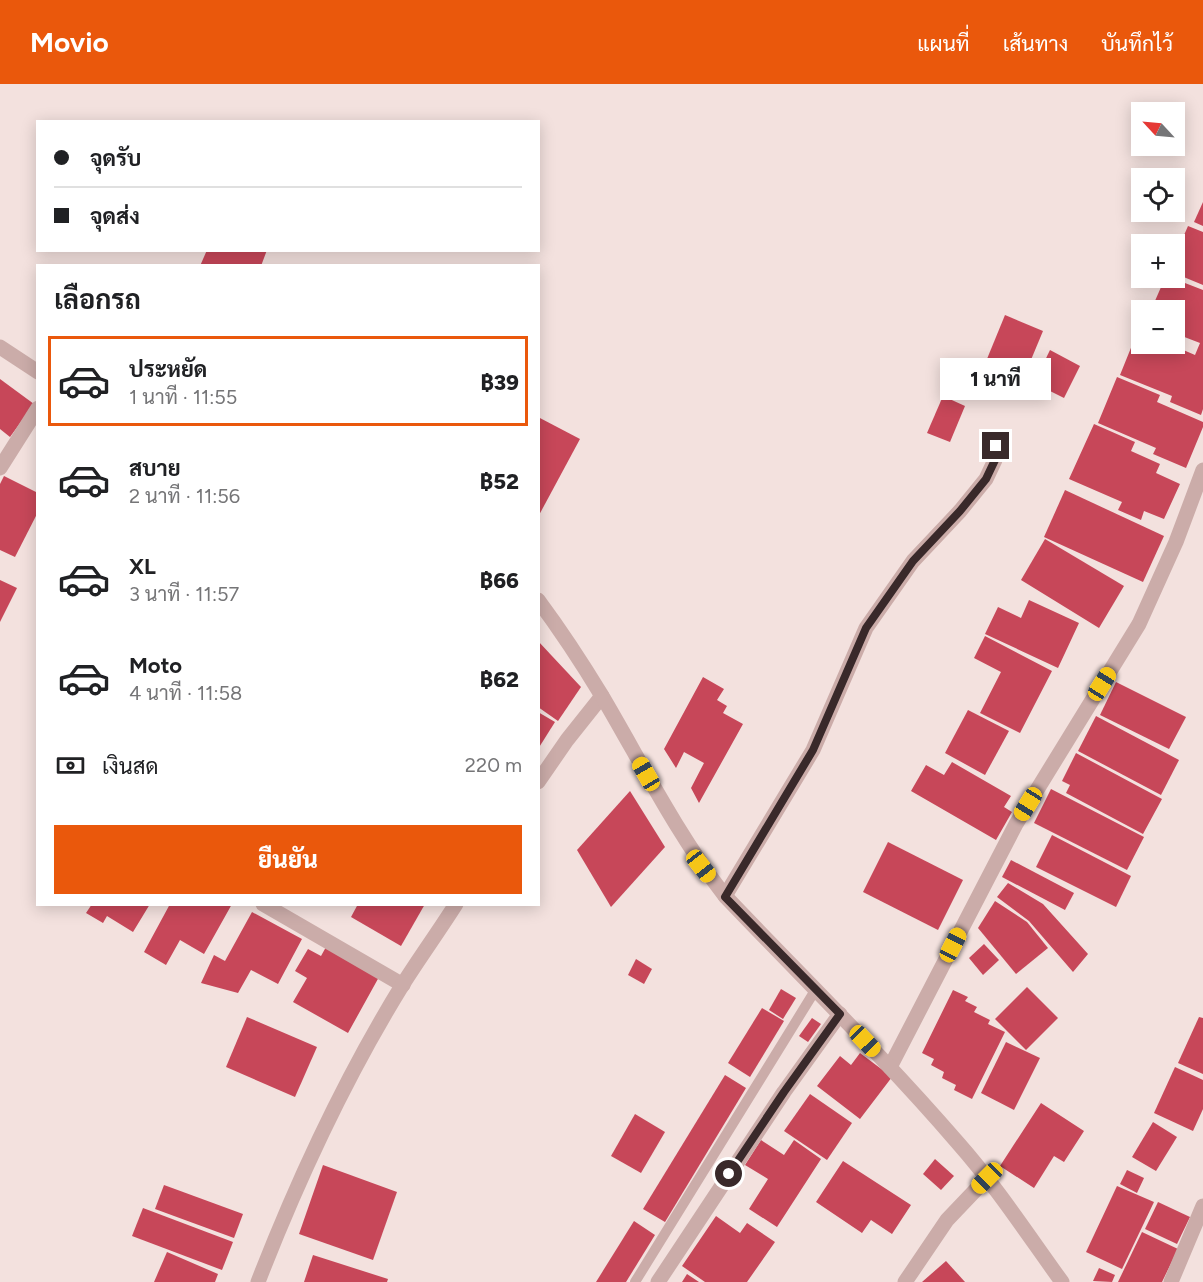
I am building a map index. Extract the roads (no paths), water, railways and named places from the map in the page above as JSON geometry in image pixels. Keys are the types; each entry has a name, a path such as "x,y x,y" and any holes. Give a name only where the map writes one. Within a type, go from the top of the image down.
{"street":[{"path":"0,347 36,371"},
{"path":"0,468 36,411"},
{"path":"725,897 813,750 866,628 913,561 960,511 986,479 995,460 996,446"},
{"path":"891,1067 1016,824 1139,624 1176,542 1203,470"},
{"path":"540,603 602,696 686,842 725,897 891,1067 987,1178 1062,1282"},
{"path":"540,779 602,696"},
{"path":"266,906 403,985"},
{"path":"258,1282 313,1152 354,1070 403,985 455,906"},
{"path":"658,1282 784,1092 840,1014"},
{"path":"905,1282 947,1220 987,1178"},
{"path":"1171,1282 1203,1206"}],"lane":[{"path":"635,1282 816,989"}]}
